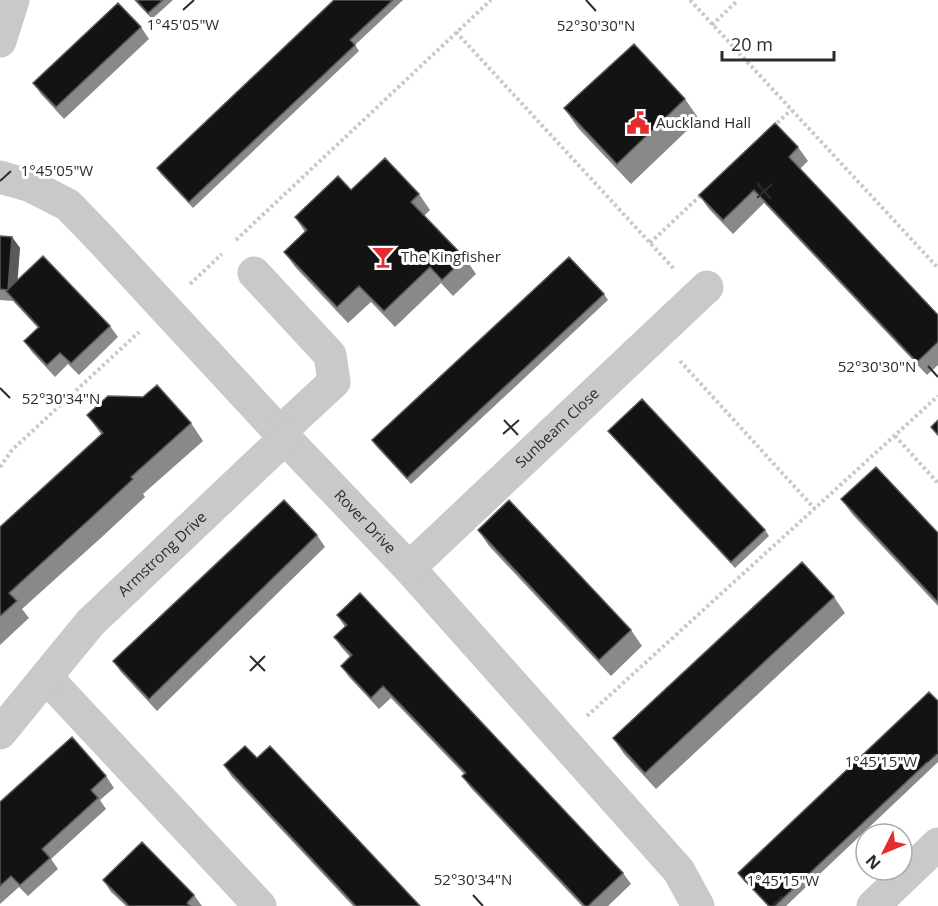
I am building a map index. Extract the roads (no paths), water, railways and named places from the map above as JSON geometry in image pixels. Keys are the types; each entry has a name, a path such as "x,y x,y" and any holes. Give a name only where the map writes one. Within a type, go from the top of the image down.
{"street":[{"path":"0,41 13,0"},
{"name":"Rover Drive","path":"0,177 31,186 68,206 165,307 410,568 679,871 698,906"},
{"name":"Armstrong Drive","path":"0,734 90,623 283,435 334,382 330,355 254,273"},
{"name":"Sunbeam Close","path":"410,568 702,291"},
{"path":"47,678 260,906"},
{"path":"873,906 938,844"}],"place":[{"name":"Auckland Hall","path":"638,123"},
{"name":"The Kingfisher","path":"383,257"}]}
